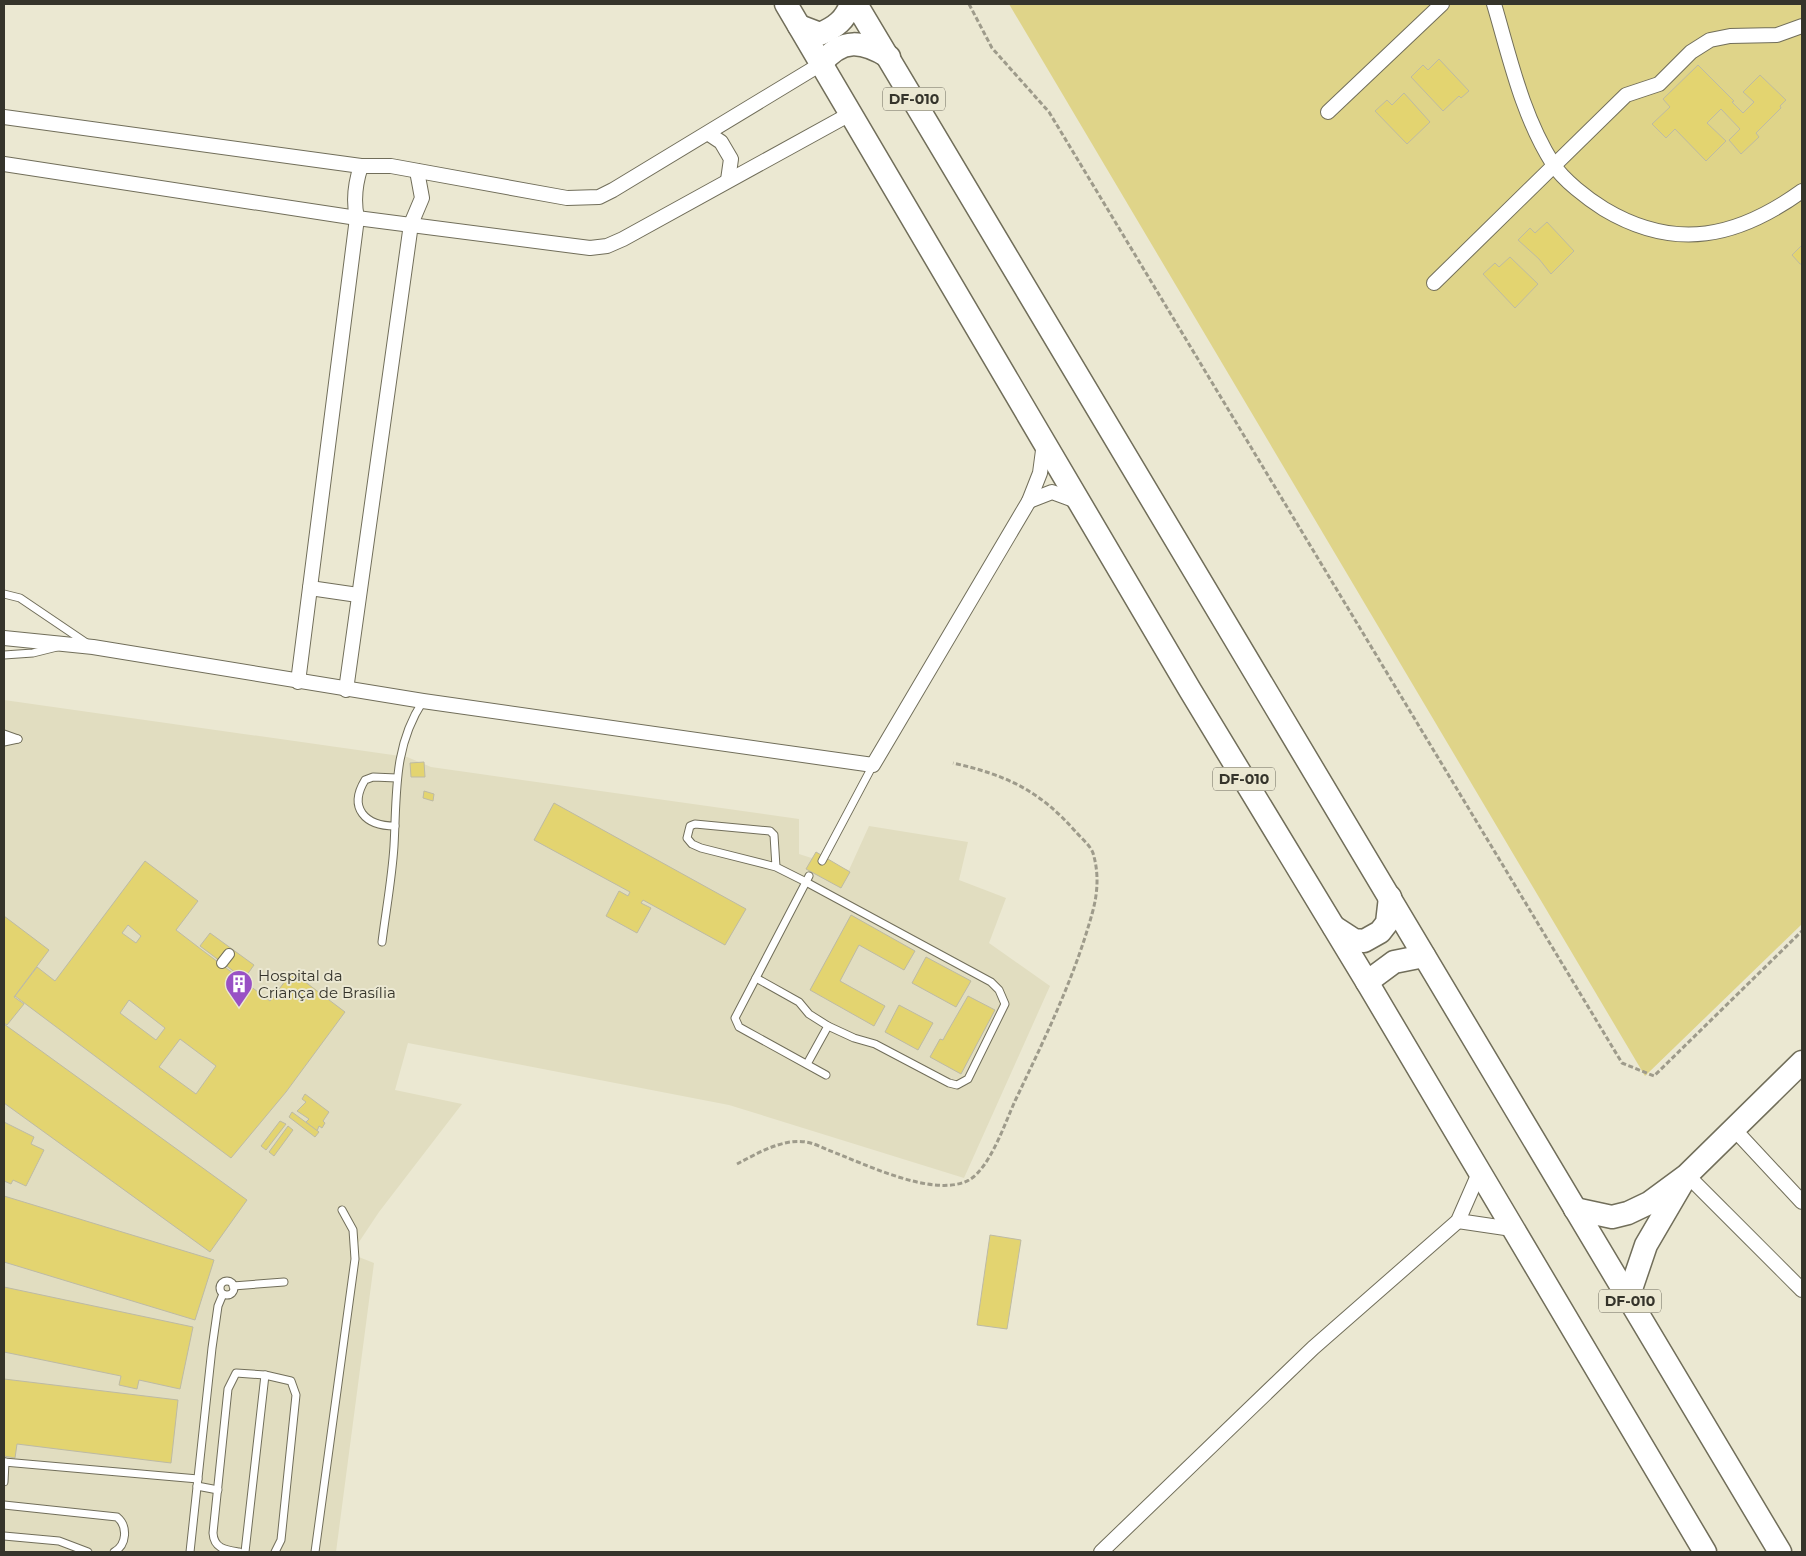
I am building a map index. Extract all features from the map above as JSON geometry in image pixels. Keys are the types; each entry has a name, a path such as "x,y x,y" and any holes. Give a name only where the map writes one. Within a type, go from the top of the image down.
{"main road":[{"name":"DF-010","path":"786,4 1044,443 1705,1552"},
{"path":"799,26 820,34 833,29 846,17 851,4"},
{"name":"DF-010","path":"856,4 890,57 1780,1552"},
{"path":"821,64 835,50 858,44 872,46 890,57"},
{"path":"1333,927 1354,940 1364,941 1380,932 1387,923 1390,896"},
{"path":"1367,982 1380,970 1394,962 1424,956"},
{"path":"1575,1210 1612,1217 1628,1213 1649,1203 1687,1175 1732,1128 1802,1062"},
{"path":"1628,1298 1646,1245 1687,1175"}],"street":[{"path":"1328,112 1442,4"},
{"path":"1494,4 1522,103 1554,165 1589,200 1617,217 1649,229 1688,236 1723,231 1757,220 1802,191"},
{"path":"1434,283 1626,96 1659,84 1691,52 1710,40 1730,36 1777,35 1802,26"},
{"path":"4,117 361,166 391,166 547,195 584,199 599,197 613,190 709,134 821,64"},
{"path":"4,164 357,218 547,244 590,248 607,246 850,114"},
{"path":"709,134 720,142 731,159 728,180"},
{"path":"298,682 357,218 354,205 355,191 361,166"},
{"path":"346,690 411,224 422,198 417,171"},
{"path":"4,638 93,647 424,702 873,765 1029,501 1040,473 1044,443"},
{"path":"1029,501 1052,492 1080,503"},
{"path":"310,588 358,595"},
{"path":"222,963 229,954"},
{"path":"1732,1128 1802,1202"},
{"path":"1101,1552 1313,1348 1458,1221 1479,1173"},
{"path":"1687,1175 1802,1290"},
{"path":"1458,1221 1512,1229"}],"lane":[{"path":"4,594 20,598 93,647"},
{"path":"4,655 33,653 68,644"},
{"path":"382,942 395,826 397,778 406,732 424,702"},
{"path":"4,734 18,738 4,742"},
{"path":"822,861 873,765"},
{"path":"395,826 372,823 363,816 358,804 360,788 365,780 373,777 397,778"},
{"path":"756,978 799,1002 809,1014 828,1026 854,1038 875,1044 957,1086 968,1079 1005,1004 999,990 991,982 808,879 776,867 692,844 687,838 690,826 695,824 770,831 774,835 776,867"},
{"path":"808,879 739,1009 736,1022 739,1027 826,1075"},
{"path":"807,1064 828,1026"},
{"path":"315,1552 355,1259 353,1230 342,1210"},
{"path":"190,1552 216,1317 222,1294 220,1287 224,1282 234,1286 284,1282"},
{"path":"239,1552 224,1549 213,1540 231,1380 236,1373 243,1372 291,1381 296,1395 281,1540 275,1552"},
{"path":"245,1552 266,1375"},
{"path":"4,1482 4,1462 197,1483 218,1490"},
{"path":"4,1504 117,1517 123,1522 125,1531 123,1541 114,1552"},
{"path":"4,1536 58,1541 88,1552"}],"path":[{"path":"968,4 992,48 1049,112 1622,1064 1654,1076 1802,931"},
{"path":"737,1164 759,1152 780,1145 806,1142 913,1181 939,1187 970,1180 987,1162 1048,1033 1066,990 1092,913 1099,878 1092,850 1063,818 1028,789 990,772 953,763"}],"shaded area":[{"path":"1009,4 1802,4 1802,924 1645,1076"},
{"path":"4,700 407,757 431,767 799,819 799,854 849,870 869,826 968,842 959,880 1006,898 989,943 1050,986 964,1178 729,1105 408,1043 395,1090 462,1104 379,1212 351,1254 374,1263 336,1552 4,1552"}],"building":[{"path":"1439,59 1469,91 1461,98 1459,96 1443,111 1411,77 1423,65 1428,70"},
{"path":"1698,65 1734,101 1732,102 1743,113 1754,102 1743,92 1760,75 1786,100 1780,106 1781,108 1756,133 1759,137 1741,154 1729,140 1740,129 1721,109 1707,123 1726,141 1706,161 1675,129 1666,138 1652,124 1670,107 1663,99"},
{"path":"1404,93 1430,122 1407,144 1375,111 1387,100 1392,105"},
{"path":"1547,222 1574,251 1551,274 1539,259 1518,240 1530,228 1535,233"},
{"path":"1802,245 1802,264 1800,264 1792,255"},
{"path":"1510,257 1538,284 1515,308 1483,274 1495,263 1499,267"},
{"path":"424,762 425,777 411,777 410,763"},
{"path":"424,791 434,794 433,801 423,798"},
{"path":"554,803 746,909 725,945 643,900 641,903 651,908 637,933 606,916 619,891 628,896 630,892 534,840"},
{"path":"816,852 850,872 841,888 806,869"},
{"name":"Hospital da Criança de Brasília","path":"145,861 198,901 176,930 202,950 270,1001 292,972 345,1012 286,1092 231,1158 15,996 37,967 55,981","holes":["128,925 141,936 136,943 122,933","129,1000 165,1028 156,1040 120,1013","180,1039 216,1066 196,1094 159,1067"]},
{"path":"851,915 915,951 904,970 859,945 840,981 885,1006 874,1026 810,990"},
{"path":"4,916 49,950 14,997 24,1004 7,1025 4,1023"},
{"path":"210,933 254,965 244,979 200,946"},
{"path":"926,957 971,981 956,1007 912,983"},
{"path":"968,996 995,1010 961,1074 930,1057 940,1039 943,1040"},
{"path":"899,1005 933,1023 918,1050 885,1032"},
{"path":"4,1024 247,1200 210,1252 4,1103"},
{"path":"305,1094 329,1112 323,1121 325,1123 322,1128 319,1126 317,1131 306,1122 309,1119 297,1111 306,1102 302,1099"},
{"path":"292,1112 319,1132 315,1137 289,1117"},
{"path":"280,1121 286,1124 266,1150 261,1146"},
{"path":"4,1122 34,1137 31,1144 44,1150 26,1186 13,1180 11,1184 4,1181"},
{"path":"288,1126 293,1130 274,1156 269,1152"},
{"path":"4,1196 214,1260 195,1320 4,1262"},
{"path":"990,1235 1021,1240 1007,1329 977,1325"},
{"path":"4,1287 193,1327 180,1389 139,1380 137,1389 119,1385 121,1376 4,1352"},
{"path":"4,1379 178,1400 171,1463 17,1444 15,1458 4,1456"}],"place":[{"name":"Hospital da Criança de Brasília","path":"239,1008"}]}
